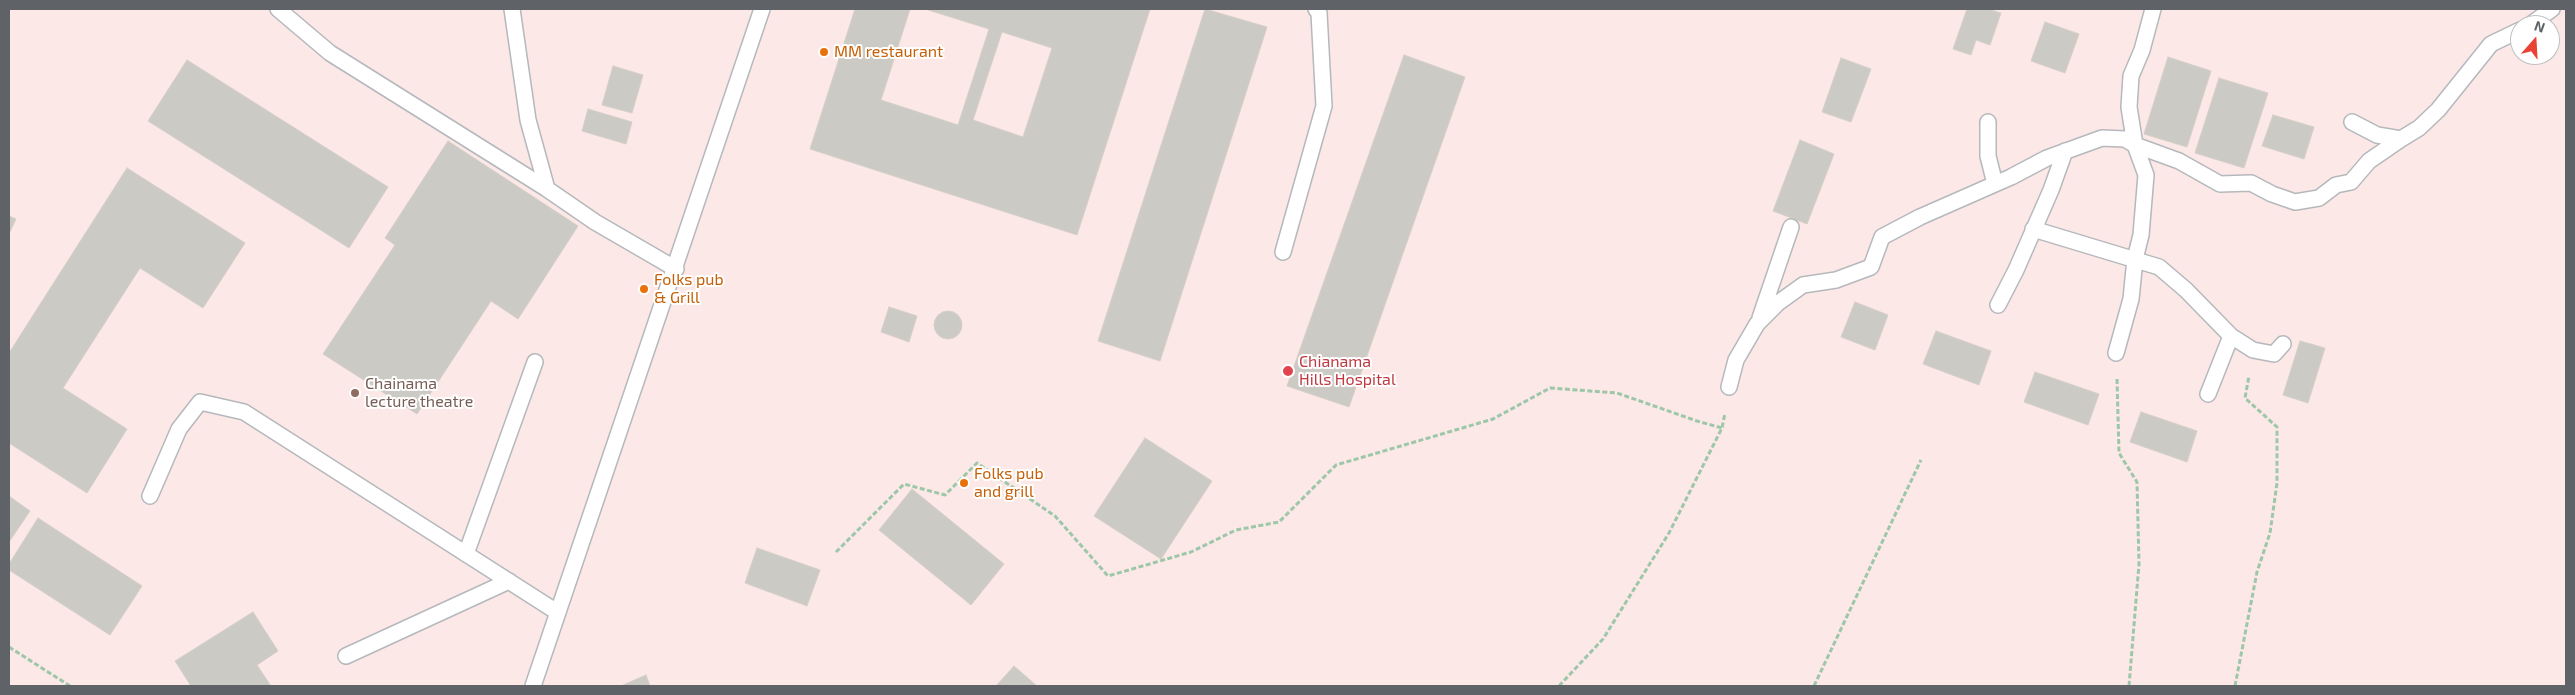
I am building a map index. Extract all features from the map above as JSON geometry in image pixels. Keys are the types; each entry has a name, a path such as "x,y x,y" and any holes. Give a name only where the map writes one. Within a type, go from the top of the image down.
{"lane":[{"path":"278,9 330,53 547,189 595,222 676,269"},
{"path":"512,9 528,120 547,189"},
{"path":"533,686 676,269 762,9"},
{"path":"1283,252 1324,106 1318,14 1316,9"},
{"path":"2116,353 2131,299 2135,259 2141,235 2146,175 2135,145 2129,107 2132,76 2142,50 2153,9"},
{"path":"1757,324 1778,304 1803,286 1836,280 1871,267 1882,238 1920,217 2065,151 2102,138 2125,139 2135,145 2179,161 2220,184 2251,183 2272,194 2295,202 2319,198 2336,185 2351,182 2369,160 2401,139 2438,110 2491,44 2510,35"},
{"path":"1988,122 1988,156 1995,184"},
{"path":"2352,122 2378,135 2401,139"},
{"path":"1998,305 2016,270 2051,190 2065,151"},
{"path":"1729,387 1736,360 1757,324 1791,227"},
{"path":"2033,229 2100,251 2159,267 2186,290 2231,336 2252,350 2274,354 2283,344"},
{"path":"2208,394 2231,336"},
{"path":"466,554 535,362"},
{"path":"150,496 179,429 200,402 244,412 557,612"},
{"path":"346,656 509,581"}],"path":[{"path":"2234,686 2257,572 2270,533 2277,483 2277,427 2245,398 2252,350"},
{"path":"2116,353 2119,453 2137,482 2139,564 2129,686"},
{"path":"1559,686 1603,639 1669,533 1722,428 1729,387"},
{"path":"836,552 904,484 944,495 977,463 1055,516 1108,576 1191,552 1236,530 1279,522 1336,465 1493,419 1550,388 1618,393 1722,428"},
{"path":"1814,686 1921,460"},
{"path":"9,647 70,686"}],"shaded area":[{"name":"Chianama Hills Hospital","path":"9,9 2566,9 2566,686 9,686"}],"building":[{"path":"855,9 910,9 881,100 958,125 989,29 925,9 1150,9 1077,235 810,149","holes":["1002,32 1052,48 1023,137 973,120"]},
{"path":"1205,9 1267,27 1160,361 1098,341"},
{"path":"1967,9 1988,9 2001,13 1990,45 1976,40 1971,55 1953,49"},
{"path":"2045,22 2079,34 2065,73 2031,61"},
{"path":"1404,55 1465,77 1349,407 1287,386"},
{"path":"2168,57 2211,71 2187,147 2144,134"},
{"path":"1841,58 1871,69 1851,122 1822,112"},
{"path":"187,60 388,187 349,248 148,121"},
{"path":"613,66 643,75 632,113 602,105"},
{"path":"2219,78 2268,93 2244,168 2195,153"},
{"path":"588,109 632,122 626,144 582,131"},
{"path":"2273,115 2314,127 2304,159 2262,146"},
{"path":"1800,140 1834,154 1807,224 1773,211"},
{"path":"448,141 578,226 518,319 491,301 417,414 323,354 395,245 385,238"},
{"path":"127,168 245,243 203,308 140,268 63,388 127,429 87,493 9,443 9,353"},
{"path":"9,216 16,219 9,234"},
{"path":"1855,302 1888,315 1875,350 1841,337"},
{"path":"889,307 917,316 909,342 881,332"},
{"path":"948,311 958,315 962,325 958,335 948,339 938,335 934,325 938,315"},
{"path":"1936,331 1991,351 1979,385 1923,364"},
{"path":"2300,341 2325,348 2308,403 2283,395"},
{"path":"2035,372 2099,394 2088,425 2024,402"},
{"path":"2141,412 2197,431 2187,462 2130,442"},
{"path":"1145,438 1212,481 1161,559 1094,516"},
{"path":"912,489 1004,564 971,605 879,530"},
{"path":"9,496 30,511 9,542"},
{"path":"38,518 142,586 110,635 9,570 9,564"},
{"path":"757,548 820,570 807,606 745,583"},
{"path":"253,612 278,651 257,665 271,686 191,686 175,661"},
{"path":"1014,666 1037,686 996,686"},
{"path":"646,675 650,686 621,686"}],"place":[{"name":"MM restaurant","path":"824,52"},
{"name":"Folks pub & Grill","path":"644,289"},
{"name":"Chianama Hills Hospital","path":"1288,371"},
{"name":"Chainama lecture theatre","path":"355,393"},
{"name":"Folks pub and grill","path":"964,483"}]}
